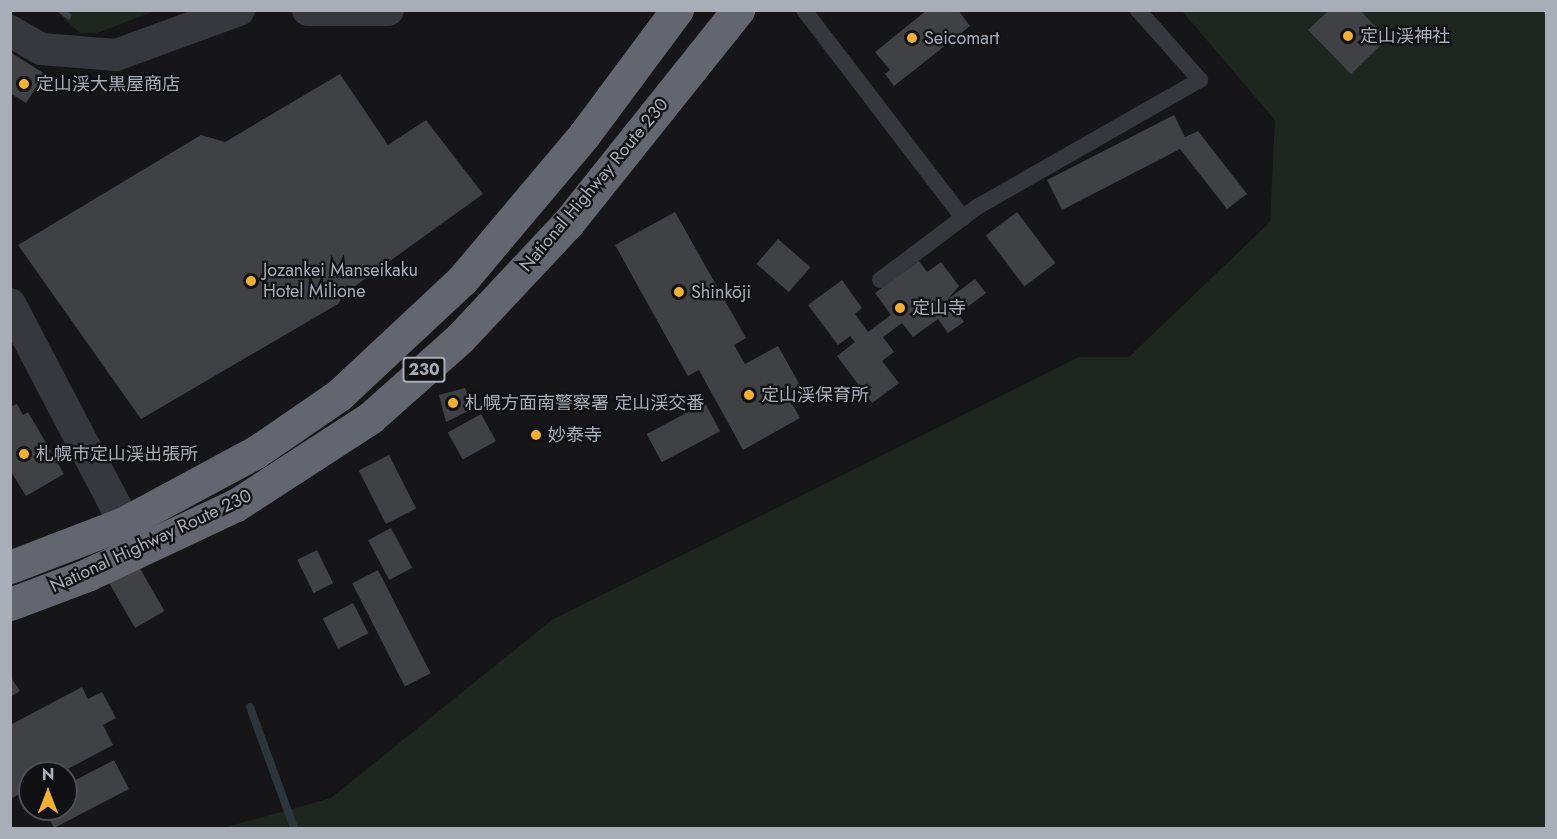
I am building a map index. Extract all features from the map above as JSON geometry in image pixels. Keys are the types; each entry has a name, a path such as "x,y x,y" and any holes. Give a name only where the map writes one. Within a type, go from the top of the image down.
{"highway":[{"name":"National Highway Route 230","path":"10,604 131,536 256,452 387,354 520,212 677,10"},
{"name":"National Highway Route 230","path":"10,567 131,536 236,505 370,418 460,338 567,223 738,10"}],"street":[{"path":"10,32 41,49 116,55 239,10"},
{"path":"308,10 388,10"},
{"path":"10,304 131,536"}],"lane":[{"path":"804,10 963,218"},
{"path":"880,280 963,218 1200,80 1138,10"}],"shaded area":[{"path":"56,11 155,11 97,33 80,33"},
{"path":"1182,11 1546,11 1546,828 223,828 331,798 552,620 1079,357 1129,357 1270,222 1275,120"}],"building":[{"path":"65,10 72,15 69,20 58,12"},
{"path":"927,10 958,10 970,26 894,86 885,74 890,70 875,52"},
{"path":"1329,10 1360,10 1387,39 1351,74 1308,30"},
{"name":"定山渓大黒屋商店","path":"10,52 45,74 26,103 10,93"},
{"path":"340,74 388,145 426,120 483,194 344,294 338,304 141,419 18,245 201,135 225,142"},
{"path":"1174,115 1185,137 1198,131 1247,194 1227,209 1180,149 1062,210 1047,180"},
{"path":"675,212 746,338 734,345 745,364 778,346 801,387 787,395 800,418 743,450 699,370 688,376 615,245"},
{"path":"1017,212 1056,263 1024,287 986,235"},
{"path":"778,239 810,267 789,292 756,264"},
{"path":"919,261 927,272 941,262 959,286 948,299 975,279 986,293 958,314 964,322 948,333 938,319 913,337 902,323 883,337 894,352 882,361 899,383 872,403 837,356 855,342 850,336 838,345 808,305 842,280 862,308 855,314 868,332 891,315 875,293"},
{"path":"465,388 474,408 446,422 439,395"},
{"path":"705,403 720,431 662,462 647,434"},
{"path":"17,404 23,415 28,412 64,474 26,496 10,470 10,407"},
{"path":"481,414 496,441 463,460 448,432"},
{"path":"389,455 416,508 386,524 359,470"},
{"path":"391,528 412,568 389,580 368,540"},
{"path":"317,550 333,583 313,593 297,560"},
{"path":"138,565 164,611 135,628 109,582"},
{"path":"378,570 431,673 405,687 352,583"},
{"path":"353,603 368,633 338,649 323,618"},
{"path":"10,676 20,691 10,697"},
{"path":"82,687 88,699 102,692 116,718 103,725 113,745 78,763 78,761 18,761 18,795 10,799 10,725"},
{"path":"114,760 129,789 78,816 78,779"},
{"path":"50,821 67,821 54,828"}],"waterway":[{"path":"250,707 294,828"}],"place":[{"name":"定山渓神社","path":"1348,36"},
{"name":"Seicomart","path":"912,38"},
{"name":"定山渓大黒屋商店","path":"24,84"},
{"name":"Jozankei Manseikaku Hotel Milione","path":"251,281"},
{"name":"Shinkōji","path":"679,292"},
{"name":"定山寺","path":"900,308"},
{"name":"定山渓保育所","path":"749,395"},
{"name":"札幌方面南警察署 定山渓交番","path":"453,403"},
{"name":"妙泰寺","path":"536,435"},
{"name":"札幌市定山渓出張所","path":"24,454"}]}
